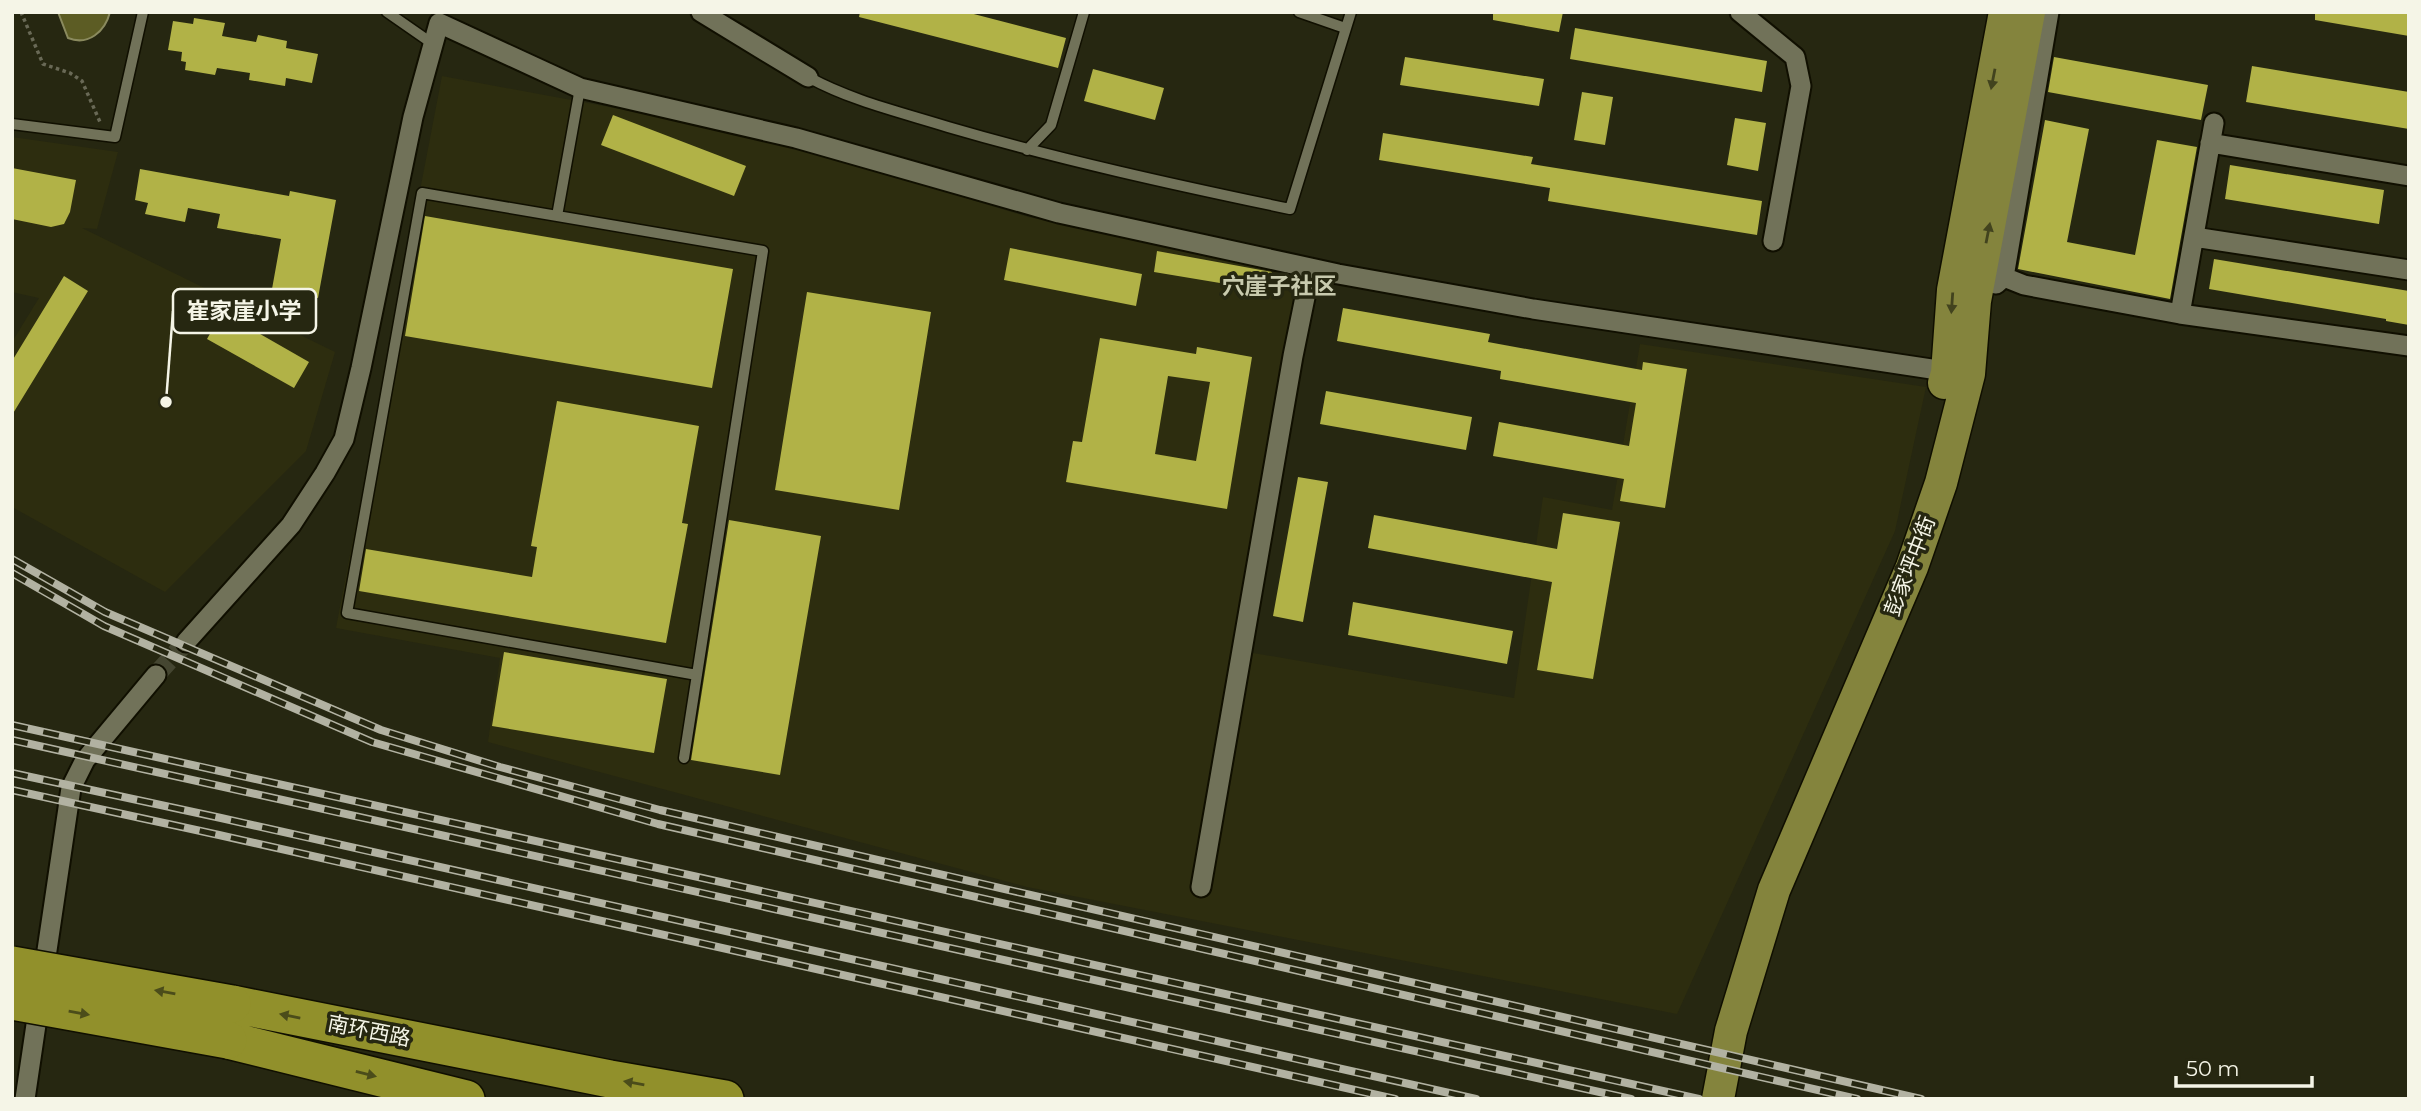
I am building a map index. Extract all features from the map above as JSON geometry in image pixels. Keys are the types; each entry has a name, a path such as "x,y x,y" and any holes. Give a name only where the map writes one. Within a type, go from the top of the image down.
{"highway":[{"name":"南环西路","path":"12,965 232,1004 610,1079 725,1099"},
{"name":"南环西路","path":"12,1001 228,1040 466,1099"}],"main road":[{"name":"彭家坪中街","path":"1697,1099 1712,1026 1755,884 1893,559 1958,373 1953,290 2005,12"},
{"name":"彭家坪中街","path":"1718,1099 1731,1031 1774,890 1920,546 1941,483 1958,373 1975,301 2029,12"}],"street":[{"path":"701,12 808,77"},
{"path":"1740,12 1795,57 1801,86 1773,241"},
{"path":"1975,301 2004,277 2049,12"},
{"path":"186,642 291,525 344,439 362,368 413,117 439,18 580,88 796,138 1059,214 1311,268 1547,312 1958,373"},
{"path":"2180,314 2214,124"},
{"path":"2210,144 2409,176"},
{"path":"2194,237 2409,270"},
{"path":"1201,887 1293,356 1311,268"},
{"path":"2004,277 2024,285 2180,314 2409,346"},
{"path":"25,1099 71,788 85,760 156,675"}],"lane":[{"path":"12,124 115,137 143,12"},
{"path":"387,12 433,44"},
{"path":"1027,150 1051,125 1084,12"},
{"path":"1299,12 1345,27"},
{"path":"808,77 838,93 1027,150 1124,174 1290,209 1351,12"},
{"path":"557,216 580,88"},
{"path":"684,758 763,251 422,193 347,613 696,675"}],"path":[{"path":"22,12 43,64 70,73 82,81 107,136"}],"shaded area":[{"path":"58,12 110,12 104,26 95,36 75,40 68,38"},
{"path":"442,76 765,136 1028,217 1300,270 1236,650 1514,698 1543,497 1612,510 1640,344 1926,387 1895,531 1677,1014 1027,887 488,742 500,658 336,628"},
{"path":"12,137 118,152 97,229 82,228 335,352 306,451 165,592 12,507 12,342 39,298 12,292"}],"building":[{"path":"860,12 966,12 1066,38 1058,68 859,17"},
{"path":"1493,12 1563,12 1559,32 1493,20"},
{"path":"2315,12 2409,12 2409,36 2315,20"},
{"path":"194,18 225,23 222,36 256,42 258,35 287,41 286,48 318,54 312,83 286,78 285,86 249,80 250,73 217,68 215,75 185,70 186,62 181,61 182,52 168,50 173,21 193,24"},
{"path":"1575,28 1767,61 1762,92 1570,59"},
{"path":"1405,57 1544,79 1539,106 1400,85"},
{"path":"2054,57 2208,85 2201,120 2048,92"},
{"path":"2252,66 2409,92 2409,129 2246,102"},
{"path":"1093,69 1164,88 1155,120 1084,101"},
{"path":"1582,92 1613,97 1605,145 1574,140"},
{"path":"613,115 746,166 734,196 601,145"},
{"path":"1735,118 1766,123 1758,171 1727,165"},
{"path":"2045,120 2089,129 2067,242 2135,255 2157,140 2197,147 2170,299 2018,269"},
{"path":"1383,133 1533,157 1531,164 1762,201 1757,235 1548,201 1550,188 1379,160"},
{"path":"2230,165 2384,190 2379,224 2225,199"},
{"path":"12,168 76,180 70,212 64,224 51,227 12,219"},
{"path":"140,169 289,196 290,191 336,200 318,298 272,289 281,239 217,228 220,214 188,208 185,222 145,214 148,203 135,200"},
{"path":"425,216 733,269 712,388 405,336"},
{"path":"1010,248 1142,274 1136,306 1004,280"},
{"path":"1157,251 1272,272 1268,291 1154,272"},
{"path":"2214,259 2409,291 2409,325 2209,289"},
{"path":"64,276 88,291 12,415 12,361"},
{"path":"807,292 931,312 899,510 775,490"},
{"path":"1343,308 1490,334 1488,342 1642,370 1643,362 1687,369 1665,508 1620,501 1624,479 1493,456 1499,422 1629,446 1636,403 1500,379 1501,371 1337,341"},
{"path":"222,312 309,362 294,388 207,339"},
{"path":"1100,338 1196,354 1197,347 1252,357 1227,509 1066,482 1073,441 1082,442","holes":["1168,376 1210,382 1196,461 1155,454"]},
{"path":"1326,391 1472,417 1466,450 1320,424"},
{"path":"557,401 699,426 682,523 688,524 666,643 359,591 366,549 532,577 537,547 531,546"},
{"path":"1298,477 1328,482 1303,622 1273,616"},
{"path":"1563,513 1620,522 1593,679 1537,670 1552,582 1368,548 1374,515 1557,549"},
{"path":"729,520 821,536 780,775 691,760"},
{"path":"1353,602 1513,631 1507,664 1348,635"},
{"path":"504,652 667,679 654,753 492,726"}],"tunnel":[{"path":"156,675 186,642"}],"railway":[{"path":"12,559 105,612 381,730 500,767 660,810 1921,1099"},
{"path":"12,573 104,626 372,742 658,824 1857,1099"},
{"path":"12,725 1699,1099"},
{"path":"12,740 1631,1099"},
{"path":"12,773 1476,1099"},
{"path":"12,790 1395,1099"}],"place":[{"name":"崔家崖小学","path":"166,402"}],"district":[{"name":"穴崖子社区","path":"1279,286"}]}
